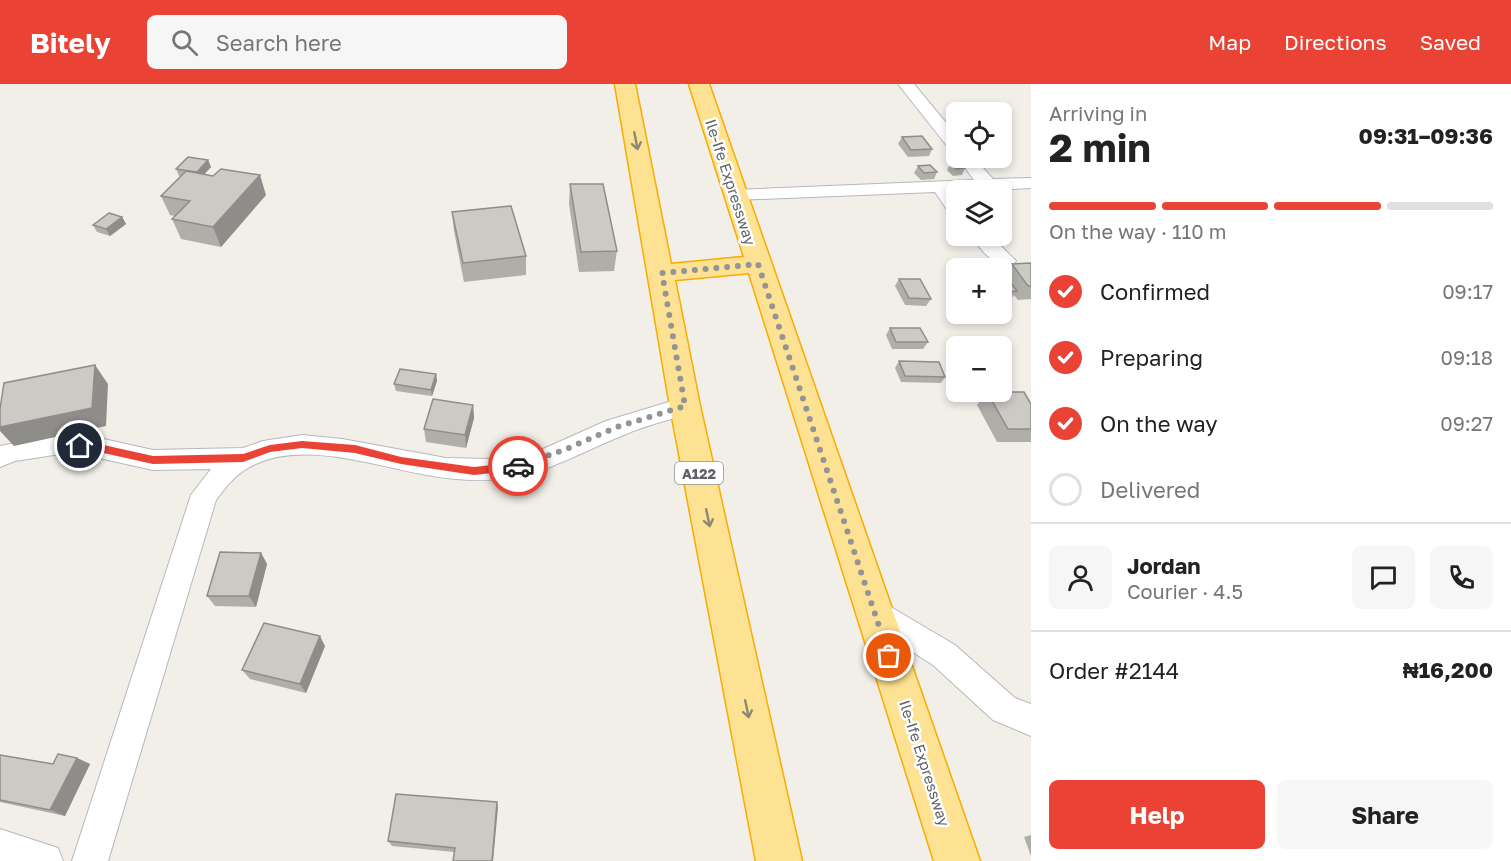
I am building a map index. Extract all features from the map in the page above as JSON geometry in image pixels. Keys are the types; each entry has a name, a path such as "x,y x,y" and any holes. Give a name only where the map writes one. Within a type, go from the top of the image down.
{"highway":[{"name":"A122","path":"625,84 685,406 779,861"},
{"name":"Ile-Ife Expressway","path":"699,84 957,861"},
{"path":"662,273 758,264"}],"street":[{"path":"906,84 946,133"},
{"path":"974,168 984,180"},
{"path":"1012,184 1031,183"},
{"path":"940,187 946,195"},
{"path":"735,195 946,187"},
{"path":"991,246 1003,258"},
{"path":"90,861 204,495 222,474 243,458 270,448 302,444 355,449 401,461 474,471 524,466 617,427 685,406"},
{"path":"0,456 10,452 60,444 99,448 153,460 243,458"},
{"path":"874,611 944,655 1004,709 1031,720"},
{"path":"0,847 45,861"}],"building":[{"path":"922,136 932,149 911,150 902,137"},
{"path":"188,157 208,160 197,172 176,169"},
{"path":"930,165 937,172 924,173 918,166"},
{"path":"221,169 260,175 213,227 172,219 190,201 161,196 186,171 213,176"},
{"path":"570,184 603,184 617,251 581,252"},
{"path":"511,206 526,256 463,263 452,212"},
{"path":"109,213 122,217 106,229 93,225"},
{"path":"1031,263 1031,286 1028,286 1012,264"},
{"path":"899,279 920,279 931,299 909,298"},
{"path":"890,328 920,328 928,342 896,342"},
{"path":"899,361 939,362 945,377 905,376"},
{"path":"95,365 92,408 0,427 4,383"},
{"path":"400,369 436,374 431,390 394,384"},
{"path":"1012,392 1024,392 1031,404 1031,429 1008,429 993,402 1012,402"},
{"path":"433,399 473,405 465,435 424,429"},
{"path":"220,552 261,553 249,596 207,596"},
{"path":"264,623 320,636 300,684 242,670"},
{"path":"58,754 77,758 50,810 0,800 0,755 53,764"},
{"path":"396,794 497,802 492,861 453,861 455,848 388,841"}],"way so far":[{"path":"518,466 524,466 617,427 685,406 662,273 758,264 889,656"}],"route":[{"path":"80,446 153,460 243,458 270,448 302,444 355,449 401,461 474,471 518,466"}]}
